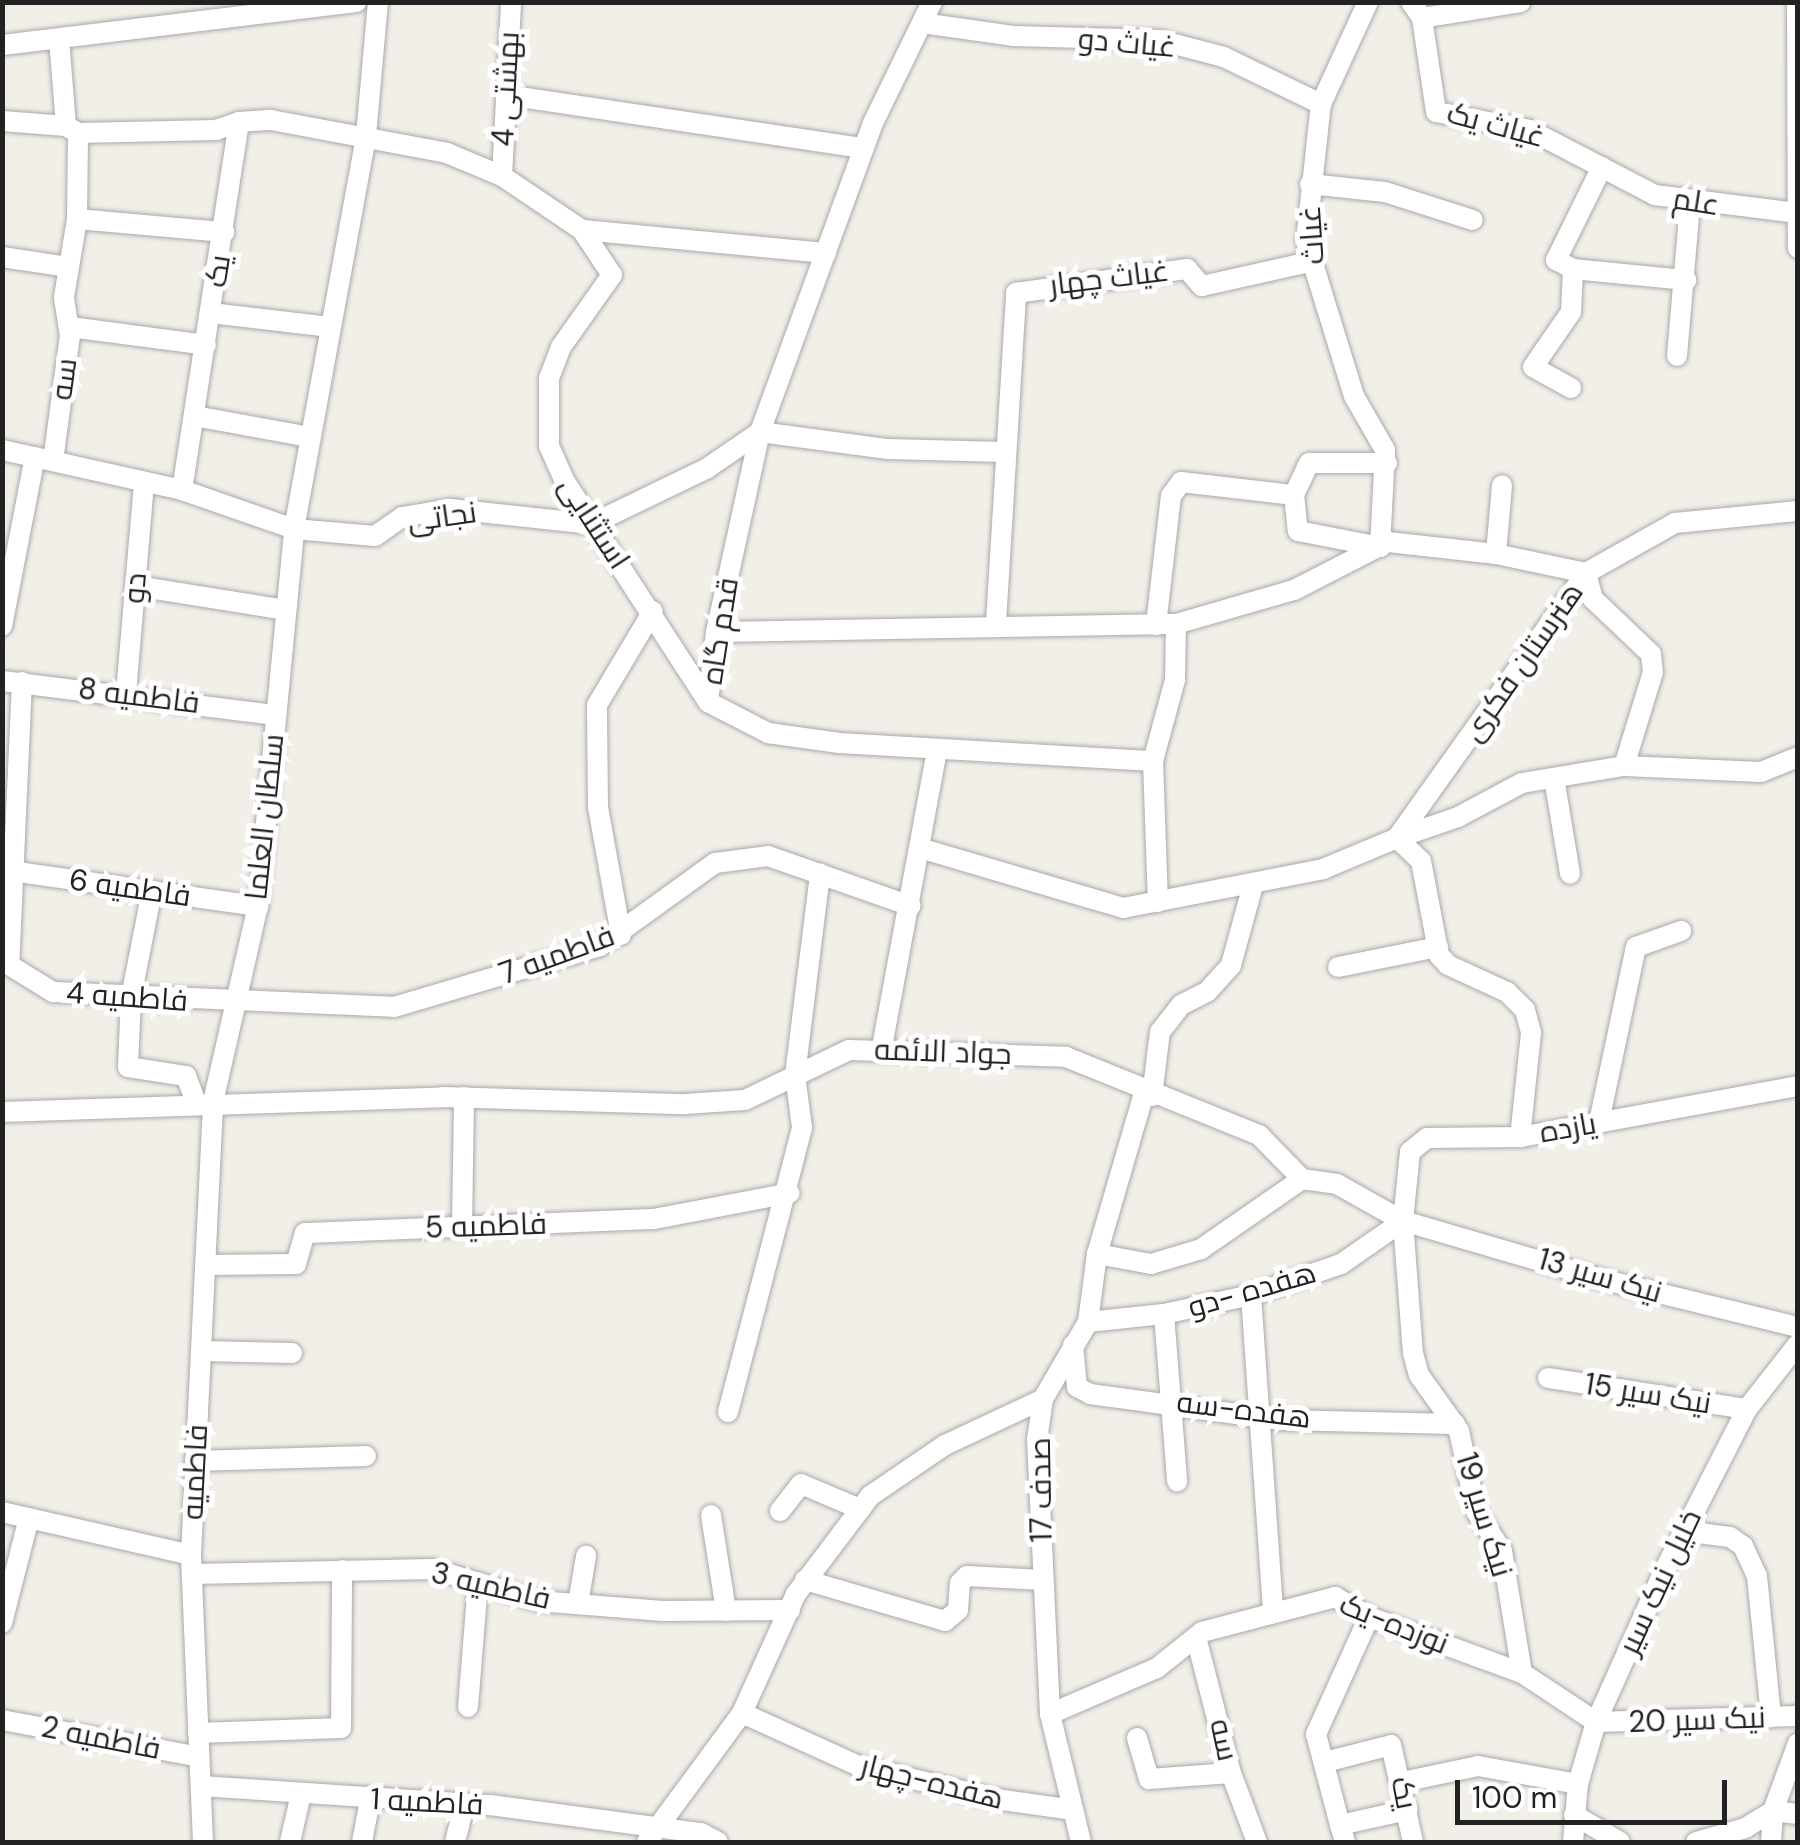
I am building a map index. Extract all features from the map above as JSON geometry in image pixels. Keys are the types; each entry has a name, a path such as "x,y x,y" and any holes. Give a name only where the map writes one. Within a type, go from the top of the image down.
{"street":[{"path":"2,45 233,10 356,2"},
{"name":"سلطان العلما","path":"204,1102 236,1004 258,906 294,529 366,136 378,2"},
{"name":"بهشتی 4","path":"502,176 511,2"},
{"name":"قدم گاه","path":"932,2 864,148 760,432 716,632 708,702 768,733 937,749 1153,762"},
{"name":"غیاث","path":"1368,2 1321,104 1310,184 1310,262 1354,396 1387,463"},
{"path":"1416,10 1521,2"},
{"path":"1797,2 1798,248"},
{"name":"غیاث یک","path":"1416,10 1436,112 1530,130 1602,167"},
{"name":"غیاث دو","path":"922,23 1014,36 1159,40 1224,57 1321,104"},
{"name":"سه","path":"4,616 10,547 44,459 70,328 64,297 78,219 72,130 59,39"},
{"path":"507,95 864,148"},
{"path":"2,120 72,130 170,132 239,122"},
{"name":"استثنایی","path":"239,122 366,136 447,153 502,176 582,230 612,276 561,347 548,378 549,446 592,524 653,611 708,702"},
{"name":"یک","path":"182,490 239,122"},
{"path":"1602,167 1556,254 1573,269 1686,280"},
{"name":"علم","path":"1602,167 1655,195 1690,203 1797,212"},
{"path":"1310,184 1385,192 1473,220"},
{"path":"1677,356 1690,203"},
{"path":"78,219 224,232"},
{"path":"582,230 826,253"},
{"path":"2,257 67,268"},
{"name":"غیاث چهار","path":"1004,452 1016,293 1187,268 1202,286 1310,262"},
{"path":"1571,388 1536,372 1533,362 1571,312 1573,269"},
{"path":"211,313 330,327"},
{"path":"70,328 206,345"},
{"path":"194,416 310,438"},
{"path":"592,524 706,469 760,432 888,449 1004,452 996,622"},
{"path":"2,450 182,490 294,529"},
{"path":"1309,463 1387,463 1380,547 1298,531 1294,495 1309,463"},
{"path":"1158,902 1153,762 1174,680 1166,624 1174,488 1180,482 1294,495"},
{"name":"دو","path":"126,693 144,483"},
{"path":"1496,554 1502,485"},
{"name":"نجاتی","path":"294,529 375,536 402,518 451,509 592,524"},
{"name":"هنرستان فکری","path":"1398,838 1586,573 1675,523 1798,510"},
{"path":"716,632 996,622 1166,624 1294,590 1380,547 1402,542 1496,554 1586,573 1593,599 1652,654 1653,672 1624,766"},
{"path":"136,586 286,610"},
{"path":"621,935 598,807 597,705 653,611"},
{"name":"فاطمیه 8","path":"12,681 276,715"},
{"name":"فاطمیه 4","path":"12,681 6,964 52,992 236,1004"},
{"path":"882,1047 922,849 937,749"},
{"path":"922,849 1107,907 1158,902 1323,869 1522,783 1624,766 1761,772 1798,758"},
{"path":"1554,778 1570,874"},
{"path":"1398,838 1418,854 1438,946 1448,965 1507,992 1525,1010 1531,1033 1520,1137"},
{"name":"فاطمیه 7","path":"236,1004 394,1008 466,990 621,935 678,885 715,863 768,856 911,906"},
{"name":"فاطمیه 6","path":"8,870 258,906"},
{"path":"728,1412 790,1193 802,1128 795,1075 820,874"},
{"name":"صدف 17","path":"1081,1842 1050,1714 1036,1440 1043,1399 1088,1322 1097,1254 1148,1095 1160,1032 1181,1005 1206,992 1231,965 1253,885"},
{"path":"152,891 130,997 128,1067 186,1076 204,1102"},
{"path":"1599,1122 1636,946 1681,932"},
{"path":"1338,968 1438,946"},
{"name":"جواد الائمه","path":"2,1112 204,1102 464,1097 631,1107 730,1102 774,1090 828,1056 882,1047 1066,1057 1148,1095 1259,1135 1302,1179"},
{"name":"یازده","path":"1403,1221 1416,1144 1520,1137 1798,1086"},
{"path":"462,1227 464,1097"},
{"name":"فاطمیه","path":"203,1842 191,1565 206,1265 204,1102"},
{"path":"1097,1254 1152,1264 1202,1249 1302,1179 1338,1184 1403,1221"},
{"name":"فاطمیه 5","path":"206,1265 296,1264 305,1233 654,1219 790,1193"},
{"name":"هفده -دو","path":"1088,1322 1164,1314 1250,1295 1341,1264 1403,1221"},
{"name":"نیک سیر 13","path":"1403,1221 1601,1280 1798,1327"},
{"name":"نیک سیر 19","path":"1403,1221 1413,1354 1419,1375 1455,1424 1476,1511 1502,1551 1522,1673"},
{"path":"1250,1295 1273,1612"},
{"path":"1164,1314 1176,1481"},
{"name":"خلیل نیک سیر","path":"1573,1842 1578,1784 1596,1722 1683,1531 1748,1409 1798,1344"},
{"name":"هفده-سه","path":"1073,1345 1083,1392 1173,1401 1259,1416 1455,1424"},
{"path":"201,1352 292,1353"},
{"name":"نیک سیر 15","path":"1548,1378 1748,1409"},
{"path":"650,1836 742,1713 805,1580 860,1509 945,1446 1043,1399"},
{"path":"195,1461 366,1456"},
{"path":"780,1511 801,1484 860,1509"},
{"name":"فاطمیه 3","path":"2,1512 191,1565 342,1570 434,1568 538,1601 726,1611 790,1610"},
{"path":"711,1515 726,1611"},
{"path":"2,1623 29,1518"},
{"path":"1683,1531 1738,1541 1757,1576 1771,1717"},
{"path":"578,1604 586,1556"},
{"path":"198,1733 341,1728 342,1570"},
{"path":"805,1580 945,1621 958,1610 960,1583 967,1576 1043,1580"},
{"path":"468,1706 478,1582"},
{"name":"نوزده-یک","path":"1050,1714 1157,1668 1196,1637 1335,1596 1369,1617 1522,1673"},
{"path":"1369,1617 1318,1722 1325,1762 1342,1834 1407,1810"},
{"name":"سه","path":"1196,1637 1230,1772 1257,1842"},
{"path":"1522,1673 1596,1722"},
{"name":"هفده-چهار","path":"742,1713 859,1766 996,1800 1072,1810"},
{"name":"نیک سیر 20","path":"1596,1722 1798,1716"},
{"name":"فاطمیه 2","path":"2,1720 200,1757"},
{"path":"1138,1738 1149,1779 1230,1772"},
{"path":"1771,1842 1773,1811 1798,1743"},
{"name":"یک","path":"1325,1762 1391,1745 1413,1842"},
{"path":"1402,1782 1478,1766 1578,1784"},
{"name":"فاطمیه 1","path":"201,1786 464,1805 650,1836 700,1833 718,1842"},
{"path":"290,1842 301,1794"},
{"path":"362,1842 370,1800"},
{"path":"454,1842 464,1805"},
{"path":"1696,1842 1746,1828 1773,1811 1798,1814"},
{"path":"1574,1816 1620,1842"}]}
